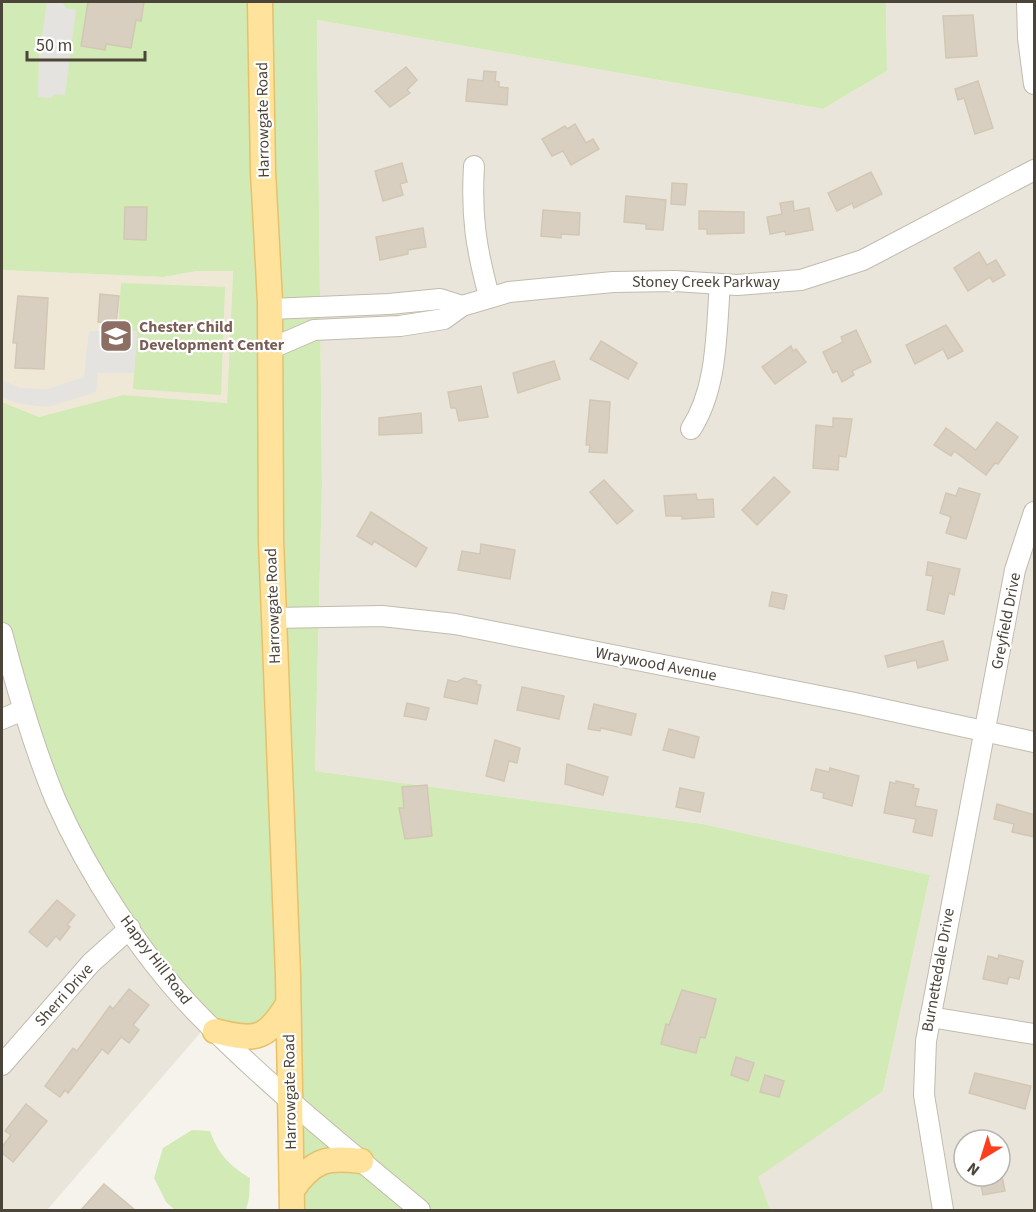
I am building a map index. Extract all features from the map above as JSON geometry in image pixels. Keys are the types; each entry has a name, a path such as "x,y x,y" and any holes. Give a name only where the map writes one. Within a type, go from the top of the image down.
{"main road":[{"name":"Harrowgate Road","path":"260,2 263,171 270,309 274,618 288,1004 292,1200"},
{"path":"215,1031 243,1039 261,1035 277,1024 288,1004"},
{"path":"292,1200 303,1174 318,1163 338,1158 361,1161"}],"street":[{"path":"1028,2 1028,40 1035,84"},
{"path":"474,166 471,205 475,246 489,296"},
{"name":"Stoney Creek Parkway","path":"270,349 314,330 400,326 444,319 462,306 489,296 564,285 613,282 769,284 801,280 863,260 1035,171"},
{"path":"691,429 701,413 712,372 720,284"},
{"path":"270,309 389,304 440,299 462,306"},
{"name":"Greyfield Drive","path":"985,731 1015,570 1035,512"},
{"name":"Wraywood Avenue","path":"274,618 382,616 454,624 1035,742"},
{"name":"Happy Hill Road","path":"2,633 36,753 57,802 81,850 130,928 162,972 215,1031 361,1161 420,1210"},
{"path":"2,718 23,710"},
{"name":"Burnettedale Drive","path":"944,1210 924,1095 923,1065 960,851 985,731"},
{"name":"Sherri Drive","path":"2,1065 92,963 130,928"},
{"path":"930,1017 1035,1034"}],"shaded area":[{"path":"47,2 62,2 66,8 76,10 65,95 55,94 51,98 38,97 39,56"},
{"path":"886,2 1034,2 1034,1210 770,1210 757,1177 883,1091 930,875 703,824 315,771 322,484 317,20 823,109 887,71"},
{"name":"Chester Child Development Center","path":"2,270 163,277 197,271 233,270 227,403 123,395 39,417 2,402"},
{"path":"89,331 137,331 134,373 98,373 96,392 48,407 21,404 2,397 2,380 20,388 48,389 84,377"},
{"path":"2,633 208,1024 47,1210 2,1210"}],"green space":[{"path":"2,2 886,2 887,71 823,109 317,20 322,484 315,771 426,786 404,808 399,809 405,839 432,836 427,786 703,824 930,875 883,1091 758,1177 770,1210 292,1210 277,1024 215,1031 81,850 2,633 2,402 39,417 123,395 227,403 233,271 197,271 163,277 2,270"},
{"path":"121,283 225,287 221,395 133,389 137,331 118,330"},
{"path":"192,1130 210,1131 226,1159 250,1178 246,1210 175,1210 166,1202 154,1178 163,1148"}],"building":[{"path":"88,2 144,2 141,21 136,20 131,48 106,44 105,50 81,46"},
{"path":"973,15 977,56 946,58 943,16"},
{"path":"406,67 417,80 407,90 410,93 390,107 375,91"},
{"path":"484,71 496,72 495,81 499,82 499,87 508,88 507,105 466,101 468,79 483,81"},
{"path":"978,81 993,128 975,134 964,98 958,100 955,89"},
{"path":"575,124 586,143 593,139 599,149 571,165 563,151 552,156 542,139 565,126 567,129"},
{"path":"402,163 407,182 400,184 403,195 383,201 375,171"},
{"path":"871,172 882,194 854,208 852,203 837,211 828,193"},
{"path":"672,183 687,184 685,205 671,204"},
{"path":"626,196 666,200 663,230 646,229 646,224 624,222"},
{"path":"793,201 794,211 809,208 813,230 786,235 785,231 770,234 767,217 782,214 780,203"},
{"path":"125,207 147,207 146,240 124,239"},
{"path":"543,210 580,213 579,235 561,234 561,238 541,236"},
{"path":"699,211 744,212 744,233 707,234 707,229 699,229"},
{"path":"423,228 426,247 408,250 408,254 380,260 376,237"},
{"path":"979,252 987,265 996,260 1005,275 993,282 990,277 968,291 954,268"},
{"path":"100,294 119,296 116,324 98,322"},
{"path":"18,296 48,298 44,369 15,368 17,343 13,343"},
{"path":"946,325 963,351 948,359 943,349 915,364 906,345"},
{"path":"856,330 871,362 852,371 854,375 842,382 837,371 833,373 823,352 843,342 841,337"},
{"path":"601,341 637,363 628,379 590,359"},
{"path":"791,346 793,351 796,349 806,362 775,384 762,367"},
{"path":"554,361 560,379 518,393 513,373"},
{"path":"481,386 488,417 459,421 456,408 451,408 448,392"},
{"path":"590,400 610,402 607,453 589,452 590,445 586,445"},
{"path":"421,413 422,433 379,435 379,418"},
{"path":"833,418 852,419 846,457 839,456 838,470 813,468 816,425 833,427"},
{"path":"997,422 1018,437 998,464 995,463 986,475 954,451 951,456 934,445 946,428 976,450"},
{"path":"774,477 790,492 757,525 742,510"},
{"path":"604,480 633,511 617,524 590,492"},
{"path":"959,488 980,494 966,539 946,533 951,517 940,513 946,493 956,496"},
{"path":"696,494 697,500 713,499 714,517 682,519 682,516 666,516 664,496"},
{"path":"371,512 427,548 416,567 374,541 372,545 357,536"},
{"path":"481,544 515,550 510,579 458,570 462,551 480,554"},
{"path":"928,562 960,569 954,595 949,593 944,614 927,610 933,576 926,575"},
{"path":"772,592 787,595 784,609 769,606"},
{"path":"943,641 948,660 918,668 916,660 888,667 885,656"},
{"path":"464,678 477,681 476,684 481,685 477,704 444,697 448,680 457,682"},
{"path":"522,687 564,696 559,719 517,710"},
{"path":"407,703 429,708 426,720 404,716"},
{"path":"594,704 636,714 631,735 601,728 600,731 588,729"},
{"path":"669,729 699,737 694,758 663,750"},
{"path":"495,740 520,748 517,763 509,761 504,781 486,776"},
{"path":"567,764 608,777 603,795 565,784"},
{"path":"830,768 859,776 852,806 823,798 824,793 811,790 816,769 829,772"},
{"path":"896,781 914,785 913,788 919,789 915,806 937,810 932,836 913,832 916,819 884,813 890,782 896,784"},
{"path":"427,785 432,836 405,839 399,808 404,808 402,787"},
{"path":"680,788 704,793 700,812 676,807"},
{"path":"997,804 1035,815 1035,837 1012,832 1014,824 994,819"},
{"path":"57,900 75,915 67,925 70,927 60,940 56,936 47,947 29,932"},
{"path":"999,955 1023,961 1019,979 1009,977 1007,984 983,979 988,956 998,959"},
{"path":"129,989 149,1005 133,1025 139,1030 129,1043 121,1037 108,1054 102,1049 68,1093 65,1090 60,1097 45,1086 73,1048 77,1051 110,1006 113,1009"},
{"path":"682,990 716,999 705,1038 700,1037 696,1053 661,1044 666,1024 669,1025"},
{"path":"736,1057 754,1063 748,1081 731,1075"},
{"path":"975,1073 1031,1086 1025,1109 969,1093"},
{"path":"765,1075 784,1081 779,1097 760,1092"},
{"path":"26,1104 47,1121 13,1162 2,1153 2,1147 11,1135 5,1131"},
{"path":"104,1184 135,1210 81,1210"},
{"path":"982,1188 1004,1188 1005,1191 983,1195"}],"place":[{"name":"Chester Child Development Center","path":"116,336"}]}
